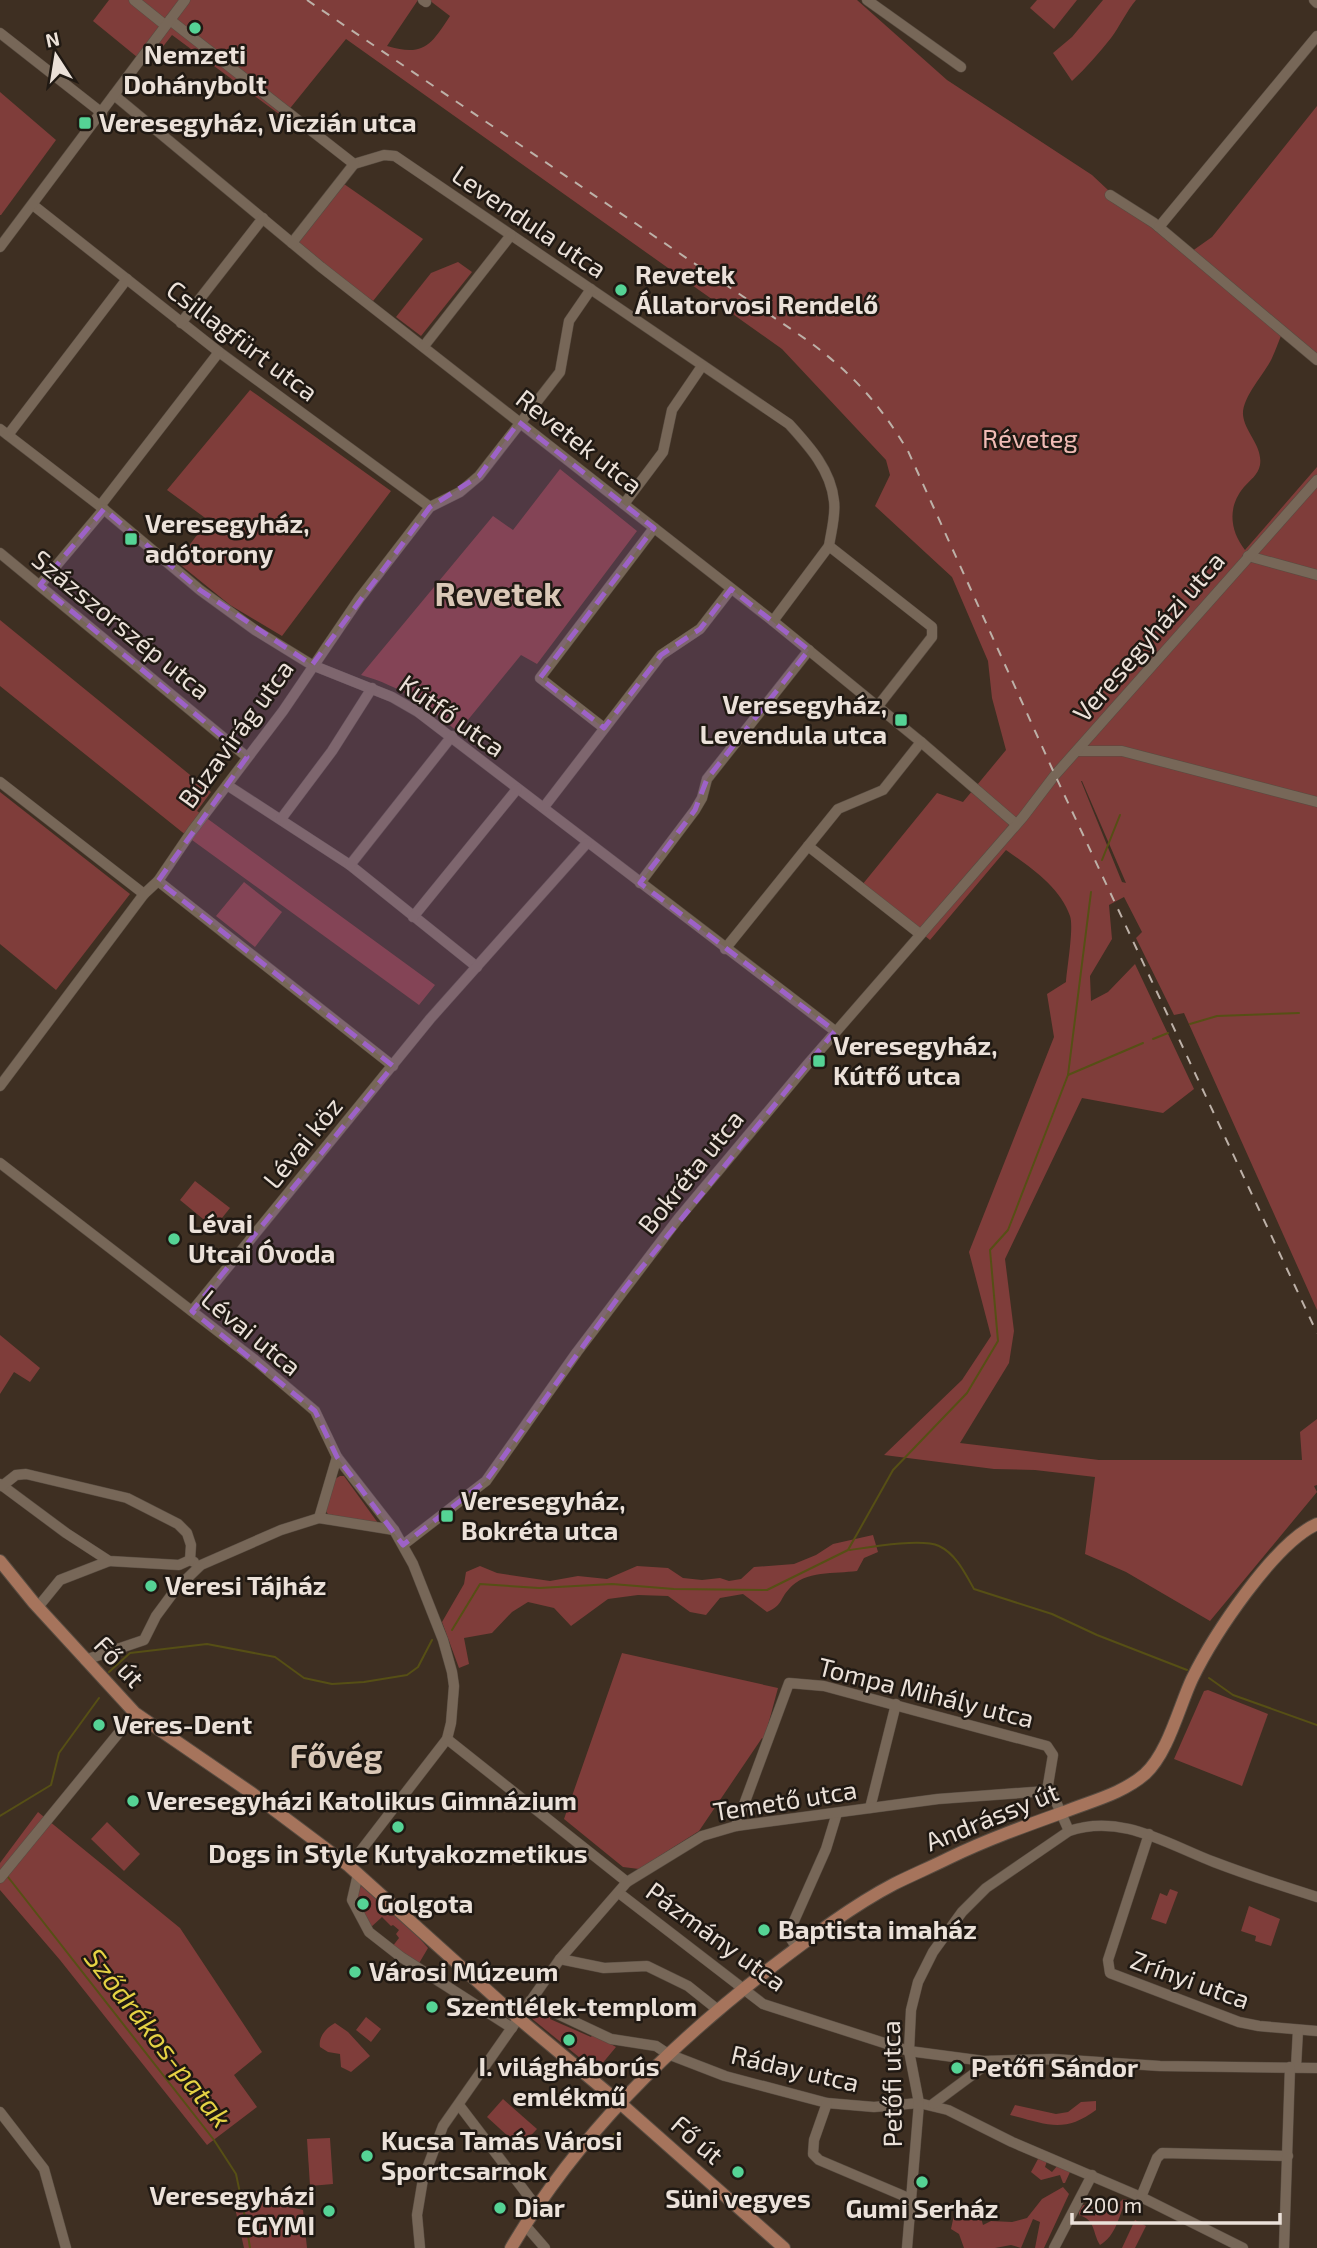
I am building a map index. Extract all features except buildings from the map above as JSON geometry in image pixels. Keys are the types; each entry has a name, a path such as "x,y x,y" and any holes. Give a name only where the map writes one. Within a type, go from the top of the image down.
{"main road":[{"name":"Andrássy út","path":"511,2248 536,2206 579,2148 620,2104 668,2054 718,2010 797,1948 892,1885 974,1846 1121,1791 1145,1773 1158,1756 1193,1678 1220,1628 1255,1582 1298,1534 1317,1524"},
{"name":"Fő út","path":"0,1561 85,1660 135,1713 253,1794 353,1870 515,2023 620,2104 784,2248"}],"street":[{"path":"134,0 354,164 292,243"},
{"path":"0,247 186,0"},
{"path":"867,0 961,67"},
{"path":"0,33 102,113"},
{"path":"1159,227 1317,36"},
{"name":"Revetek utca","path":"114,95 292,243 809,650 1016,824"},
{"name":"Levendula utca","path":"354,164 384,155 395,156 789,424 810,447 826,472 834,501 829,546"},
{"path":"1110,195 1159,227 1317,359"},
{"name":"Csillagfürt utca","path":"33,205 219,352 430,506"},
{"path":"181,323 264,218"},
{"path":"424,346 511,235"},
{"path":"4,432 128,279"},
{"name":"Búzavirág utca","path":"0,1086 144,894 158,881 192,831 283,711 312,665 430,506 460,492 479,476 560,372 569,321 591,289"},
{"path":"40,585 102,508 219,352"},
{"path":"624,504 663,452 672,410 702,366"},
{"name":"Kútfő utca","path":"4,432 102,508 200,590 255,630 312,665 392,697 452,736 587,843 835,1031"},
{"name":"Veresegyházi utca","path":"1016,824 1055,775 1317,480"},
{"path":"604,728 540,678 654,528"},
{"path":"772,621 829,546 932,627 932,637 878,706"},
{"name":"Százszorszép utca","path":"0,553 247,757"},
{"path":"1248,556 1317,575"},
{"path":"544,807 661,655 700,629 731,589"},
{"path":"640,883 695,810 702,798 707,779 809,650"},
{"path":"281,818 332,751 372,688"},
{"path":"350,865 452,736"},
{"path":"725,949 838,809 883,790 921,742"},
{"path":"1078,751 1122,751 1317,802"},
{"path":"0,782 144,894"},
{"path":"227,785 350,865 477,967"},
{"path":"414,917 517,789"},
{"name":"Bokréta utca","path":"403,1545 486,1481 625,1287 705,1187 835,1031 1016,824"},
{"name":"Lévai köz","path":"192,1311 430,1019 587,843"},
{"path":"808,846 920,934"},
{"path":"158,881 393,1066"},
{"name":"Lévai utca","path":"0,1163 192,1311 315,1411 337,1457 394,1531 413,1564 443,1640 452,1672 454,1686 447,1739"},
{"path":"319,1518 337,1457"},
{"path":"109,1561 1,1485 16,1475 26,1474 127,1498 178,1524 187,1533 191,1545 190,1560"},
{"path":"85,1660 144,1640 156,1616 185,1579 201,1565 281,1530 319,1518 394,1531"},
{"path":"38,1607 60,1580 109,1561 179,1565 190,1560 201,1565"},
{"path":"179,1565 185,1579"},
{"name":"Tompa Mihály utca","path":"736,1826 789,1683 824,1686 1047,1746 1053,1755 1047,1791"},
{"path":"870,1808 897,1704"},
{"path":"3,1875 135,1713"},
{"path":"353,1870 447,1739 628,1882"},
{"path":"1047,1791 1053,1795 1069,1831"},
{"name":"Temető utca","path":"416,2246 417,2215 423,2179 443,2126 560,1959 628,1882 702,1836 736,1826 998,1793 1047,1791"},
{"path":"797,1948 791,1939 790,1930 826,1849 837,1813"},
{"name":"Petőfi utca","path":"907,2248 919,2103 909,2051 911,2010 918,1982 933,1952 962,1912 986,1888 1069,1831 1081,1827 1112,1825 1149,1834 1211,1861 1317,1897"},
{"name":"Zrínyi utca","path":"1149,1834 1108,1961 1110,1973 1239,2022 1317,2031"},
{"name":"Fő út","path":"353,1870 352,1899 369,1932 401,1956 515,2023"},
{"name":"Pázmány utca","path":"619,1893 763,2004 909,2051 991,2061"},
{"path":"560,1959 604,1968 647,1966 688,1986 718,2010"},
{"name":"Ráday utca","path":"530,2001 611,2039 656,2046 668,2054 725,2076 827,2103 874,2107 919,2103 933,2105 1012,2143 1141,2197 1243,2248"},
{"path":"1284,2248 1293,2067 1298,2030"},
{"path":"933,2105 991,2061 1053,2059 1160,2066 1317,2068"},
{"path":"827,2103 812,2148 813,2154 819,2160 911,2199"},
{"path":"459,2105 536,2206"},
{"path":"0,2112 44,2169 66,2248"},
{"path":"1141,2197 1157,2158 1162,2153 1288,2156"},
{"path":"1054,2248 1092,2175"},
{"path":"525,2225 545,2248"}],"highlighted area":[{"path":"519,422 654,528 540,678 604,728 661,655 700,629 731,589 809,650 707,779 695,810 640,883 835,1031 625,1288 486,1481 403,1545 337,1457 315,1411 192,1311 393,1066 158,881 247,757 40,585 104,509 200,590 312,665 430,507 479,476"}],"green space":[{"name":"Réveteg","path":"109,0 418,0 387,46 410,50 425,46 431,41 450,16 429,0 857,0 947,80 1092,175 1188,254 1212,237 1317,106 1317,355 1284,328 1272,358 1244,408 1244,422 1259,452 1260,465 1256,475 1239,495 1232,519 1236,535 1245,550 1317,467 1317,1310 1184,1013 1174,1015 1136,938 1142,932 1124,897 1109,905 1112,939 1090,976 1091,1001 1108,992 1135,964 1194,1089 1163,1113 1082,1098 1005,1259 1014,1331 1009,1363 960,1443 1099,1460 1302,1460 1300,1432 1317,1419 1317,1485 1314,1486 1317,1492 1210,1621 1126,1572 1085,1554 1095,1477 1035,1470 994,1469 884,1455 962,1380 991,1336 969,1252 1054,1037 1047,994 1066,982 1071,929 1070,916 1052,887 1006,850 930,940 862,885 937,793 963,802 1006,750 992,698 988,661 952,577 875,506 890,475 886,460 782,349 346,39 283,117 172,35 148,66 93,21","holes":["1082,781 1126,883 1122,882"]},
{"path":"1037,0 1077,0 1054,29 1030,8"},
{"path":"1103,0 1136,0 1111,38 1072,81 1053,53 1072,37"},
{"path":"0,92 56,140 1,215 0,215"},
{"path":"344,184 423,239 373,301 324,266 297,241"},
{"path":"458,262 472,272 421,336 396,317 431,273"},
{"path":"250,390 391,491 282,636 230,605 177,562 208,520 167,490"},
{"path":"560,469 637,531 537,664 521,655 458,732 413,698 361,675 493,516 513,530"},
{"path":"0,620 211,792 197,811 435,985 419,1005 192,840 0,686"},
{"path":"0,792 130,894 56,990 0,944"},
{"path":"244,882 282,912 255,947 216,916"},
{"path":"195,1181 230,1208 214,1228 180,1200"},
{"path":"0,1335 40,1368 30,1382 14,1372 0,1394"},
{"path":"344,1476 378,1523 330,1517 325,1510 335,1479"},
{"path":"873,1535 878,1552 864,1558 857,1571 821,1574 803,1579 789,1589 776,1607 767,1612 743,1594 720,1598 706,1615 690,1612 668,1596 638,1595 608,1599 571,1626 554,1608 528,1602 512,1612 492,1633 464,1638 469,1664 459,1668 442,1622 464,1584 466,1572 480,1566 497,1573 550,1581 578,1576 607,1579 637,1566 668,1568 683,1578 720,1578 729,1581 741,1579 754,1567 794,1564 833,1544"},
{"path":"622,1653 778,1688 764,1740 762,1738 699,1831 639,1869 623,1867 564,1819"},
{"path":"1208,1690 1268,1714 1242,1786 1174,1759 1204,1691"},
{"path":"38,1812 180,1928 262,2052 234,2075 257,2107 207,2145 60,1960 0,1890 0,1863"},
{"path":"107,1822 140,1854 124,1871 91,1839"},
{"path":"362,1883 406,1923 428,1948 418,1965 392,1947 399,1938 396,1934 399,1930 393,1925 382,1917 370,1928 355,1899"},
{"path":"1170,1889 1178,1892 1166,1924 1151,1919 1160,1893 1167,1896"},
{"path":"1249,1906 1280,1919 1271,1946 1255,1941 1256,1936 1241,1931"},
{"path":"531,2005 551,2016 550,2019 591,2037 593,2034 616,2047 596,2071 525,2013"},
{"path":"366,2017 381,2029 371,2042 356,2030"},
{"path":"335,2023 348,2032 370,2056 351,2072 341,2067 340,2054 320,2047 323,2033"},
{"path":"503,2099 537,2129 520,2147 487,2117"},
{"path":"1096,2101 1096,2110 1064,2125 1045,2124 1010,2115 1015,2105 1056,2114 1068,2112 1081,2102"},
{"path":"330,2138 333,2184 310,2186 307,2139"},
{"path":"1038,2159 1047,2161 1045,2167 1052,2172 1058,2165 1070,2172 1065,2183 1060,2175 1041,2180 1031,2172"},
{"path":"1063,2187 1069,2194 1044,2248 1035,2248 1040,2222 1033,2219 1021,2248 1011,2245 964,2248 959,2234 951,2229 954,2215 969,2211 973,2203 978,2206 983,2225 991,2221 1012,2222 1027,2218 1042,2199"},
{"path":"256,2191 280,2205 303,2210 307,2248 244,2248 235,2208"},
{"path":"1123,2199 1127,2199 1114,2231 1100,2245 1091,2223 1079,2215 1079,2212 1083,2205 1104,2212 1114,2208"},
{"path":"1135,2220 1146,2226 1135,2248 1122,2248"}],"waterway":[{"path":"1102,860 1120,815"},
{"path":"1068,1075 1091,892"},
{"path":"1190,1024 1217,1016 1299,1013"},
{"path":"1153,1039 1168,1033"},
{"path":"452,1630 480,1584 539,1588 612,1584 674,1589 767,1590 848,1550 893,1470 967,1393 998,1341 990,1250 1008,1230 1068,1075 1143,1043"},
{"path":"850,1550 909,1543 939,1546 955,1559 974,1589 1052,1614 1097,1635 1187,1670"},
{"path":"109,1672 130,1653 207,1644 275,1657 304,1678 332,1684 364,1682 407,1675 418,1667 432,1640"},
{"path":"1209,1678 1233,1695 1317,1725"},
{"path":"0,1816 51,1785 59,1753 99,1698"},
{"name":"Sződrákos-patak","path":"8,1877 214,2140 236,2174 250,2248"},
{"path":"611,2143 609,2141 614,2134"}],"railway":[{"path":"307,0 807,340 852,378 886,418 908,451 1055,775 1317,1333"}],"place":[{"name":"Nemzeti Dohánybolt","path":"195,28"},
{"name":"Veresegyház, Viczián utca","path":"85,123"},
{"name":"Revetek Állatorvosi Rendelő","path":"621,290"},
{"name":"Veresegyház, adótorony","path":"131,539"},
{"name":"Veresegyház, Levendula utca","path":"901,720"},
{"name":"Veresegyház, Kútfő utca","path":"819,1061"},
{"name":"Lévai Utcai Óvoda","path":"174,1239"},
{"name":"Veresegyház, Bokréta utca","path":"447,1516"},
{"name":"Veresi Tájház","path":"151,1586"},
{"name":"Veres-Dent","path":"99,1725"},
{"name":"Veresegyházi Katolikus Gimnázium","path":"133,1801"},
{"name":"Dogs in Style Kutyakozmetikus","path":"398,1827"},
{"name":"Golgota","path":"363,1904"},
{"name":"Baptista imaház","path":"764,1930"},
{"name":"Városi Múzeum","path":"355,1972"},
{"name":"Szentlélek-templom","path":"432,2007"},
{"name":"I. világháborús emlékmű","path":"569,2040"},
{"name":"Petőfi Sándor","path":"957,2068"},
{"name":"Kucsa Tamás Városi Sportcsarnok","path":"367,2156"},
{"name":"Süni vegyes","path":"738,2172"},
{"name":"Gumi Serház","path":"922,2182"},
{"name":"Diar","path":"500,2208"},
{"name":"Veresegyházi EGYMI","path":"329,2211"}],"district":[{"name":"Revetek","path":"498,594"},
{"name":"Fővég","path":"336,1756"}]}
